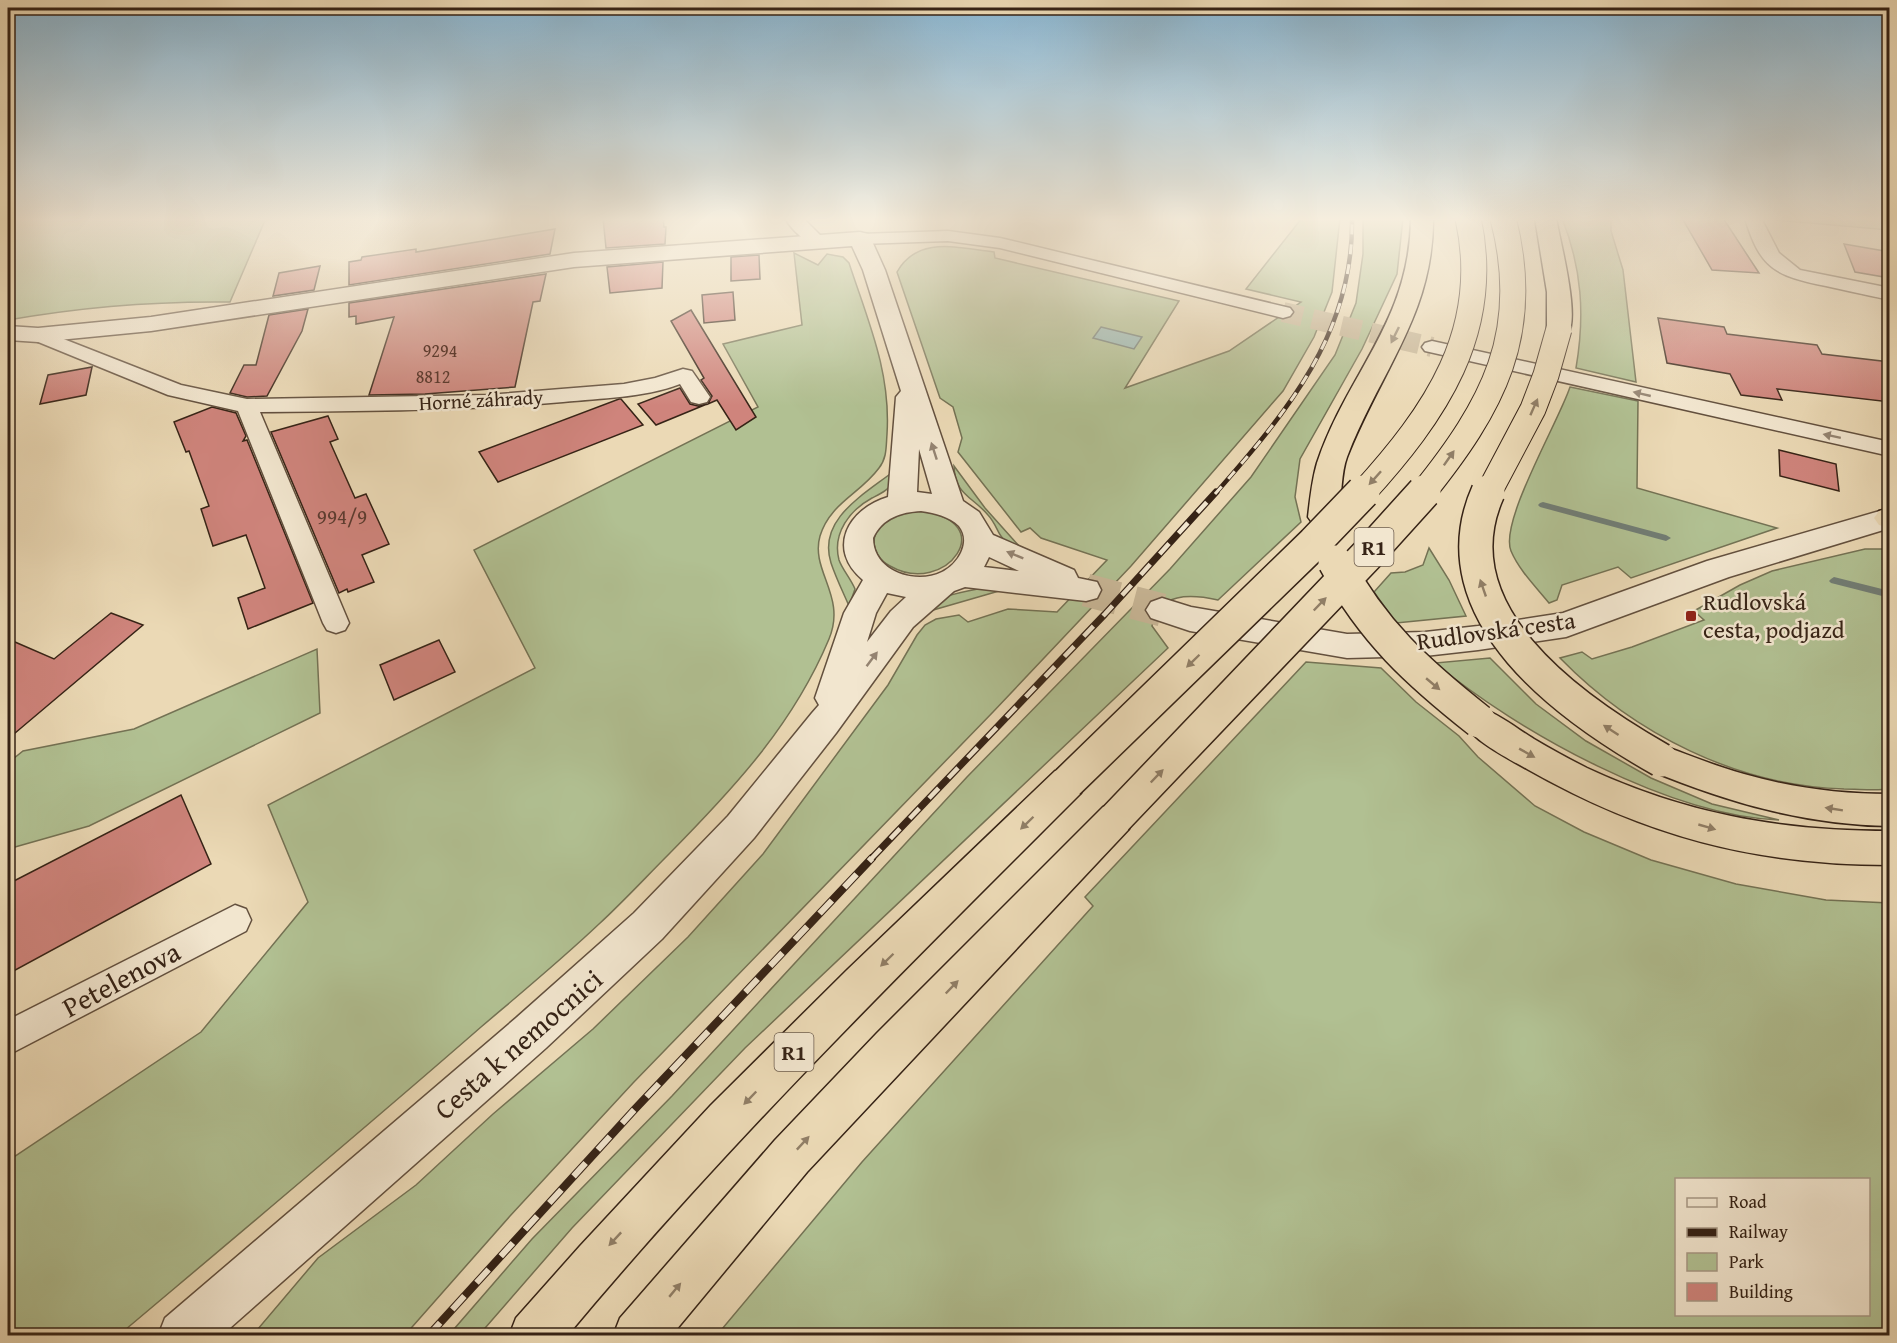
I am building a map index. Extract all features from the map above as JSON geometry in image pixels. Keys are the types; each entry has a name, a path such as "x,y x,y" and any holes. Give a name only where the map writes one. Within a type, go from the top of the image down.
{"highway":[{"path":"1415,281 1398,329 1346,427 1332,460 1323,517 1327,541 1335,563 1355,599 1386,642 1422,675 1513,745 1614,798 1734,835 1793,845 1851,850 1890,848"},
{"name":"R1","path":"534,1335 600,1256 847,999 1345,512 1405,445 1434,401 1456,359 1470,321 1475,281"},
{"name":"R1","path":"638,1335 791,1156 892,1048 1389,532 1445,465 1478,418 1499,372 1511,332 1512,281"},
{"path":"1557,281 1559,292 1558,329 1548,373 1529,417 1480,513 1475,542 1476,568 1486,597 1511,640 1539,673 1586,714 1662,760 1706,779 1779,800 1850,811 1890,810"}],"street":[{"path":"8,333 38,336 151,324 433,281"},
{"path":"877,281 950,507"},
{"path":"1155,281 1283,312"},
{"path":"1826,281 1890,294"},
{"name":"Horné záhrady","path":"38,336 175,390 248,406 487,402 624,390 660,384 683,375 699,397"},
{"path":"1432,348 1890,449"},
{"path":"903,503 910,380"},
{"path":"248,406 336,623"},
{"path":"927,502 950,507 971,521 980,541 1086,590 952,579 928,586 906,586 880,578 862,562 858,548 859,537 866,524 874,516 903,503 927,502"},
{"name":"Rudlovská cesta","path":"1161,610 1190,619 1347,646 1425,644 1479,638 1566,625 1718,569 1889,518"},
{"name":"Cesta k nemocnici","path":"183,1335 531,1033 648,926 741,827 824,723 902,619 976,559 980,541"},
{"name":"Cesta k nemocnici","path":"824,723 860,613 880,578"},
{"name":"Petelenova","path":"8,1038 235,920"}],"green space":[{"path":"8,281 239,281 230,302 118,306 8,320"},
{"path":"797,281 855,281 882,368 887,411 886,452 882,464 871,477 831,515 820,536 818,549 820,561 834,610 829,639 798,700 760,754 716,805 585,937 119,1335 8,1336 8,1161 201,1032 308,902 268,805 535,668 474,550 758,407 723,344 802,325"},
{"path":"900,281 1092,281 1179,301 1125,388 1229,351 1301,302 1246,289 1253,281 1333,281 1332,292 1314,337 1283,391 1131,566 993,712 633,1083 510,1216 405,1335 252,1336 318,1258 416,1185 493,1114 593,1029 688,937 763,854 888,685 925,625 936,619 959,615 968,622 1008,609 1057,612 1107,560 1041,538 1030,528 1021,532 958,452 962,438 953,407 940,398"},
{"path":"1359,281 1394,281 1362,349 1300,459 1295,497 1301,522 1218,600 1197,597 1177,598 1161,607 1155,615 1152,626 1168,648 745,1048 572,1228 479,1335 448,1336 532,1239 672,1096 967,777 1170,569 1251,477 1335,355 1356,303"},
{"path":"1579,281 1624,281 1636,382 1576,368 1581,311"},
{"path":"1570,387 1638,401 1637,488 1777,528 1631,578 1618,567 1562,585 1557,600 1549,603 1518,565 1511,551 1510,537 1521,495"},
{"path":"954,466 985,508 1020,547 1002,538 988,515 965,494 957,483"},
{"path":"894,471 890,486 864,503 850,516 838,541 839,560 855,589 849,606 831,563 828,547 831,533 846,509"},
{"path":"919,511 944,517 958,528 962,541 957,554 946,565 930,572 911,573 890,566 883,561 878,555 874,541 875,534 884,522 898,514"},
{"path":"1429,548 1449,580 1466,616 1396,623 1374,592 1391,573 1405,572 1423,565"},
{"path":"1865,549 1889,549 1889,789 1804,786 1765,778 1727,766 1690,751 1654,732 1589,685 1560,658 1582,652 1592,659 1632,647 1704,620 1694,611 1740,585 1772,571"},
{"path":"983,588 999,591 916,615 939,599"},
{"path":"317,649 320,713 89,826 8,849 8,763 23,751 134,729"},
{"path":"1490,658 1536,704 1586,741 1651,778 1712,804 1779,820 1736,815 1691,803 1644,787 1597,766 1508,716 1435,663"},
{"path":"1306,662 1381,668 1416,702 1459,736 1478,757 1535,806 1584,832 1651,860 1736,884 1826,900 1889,903 1889,1335 717,1335 862,1162 1093,906 1085,897"}],"water":[{"path":"1101,327 1142,337 1134,349 1093,338"}],"building":[{"path":"277,281 316,281 314,290 273,296"},
{"path":"349,281 377,281 349,285"},
{"path":"501,281 545,281 540,301 533,302 515,387 425,394 369,395 394,317 356,324 356,316 349,317 349,303"},
{"path":"609,281 662,281 662,288 610,293"},
{"path":"733,292 735,320 704,323 702,295"},
{"path":"308,309 302,331 267,396 247,397 230,393 244,365 256,365 269,315"},
{"path":"691,310 756,417 736,430 717,400 708,404 712,396 701,380 704,378 671,321"},
{"path":"1658,318 1724,327 1727,334 1817,345 1822,354 1890,362 1890,402 1777,389 1782,400 1741,395 1730,374 1667,363"},
{"path":"92,367 86,395 40,404 48,375"},
{"path":"680,388 690,404 698,406 707,404 656,425 638,404"},
{"path":"619,399 643,425 498,482 479,452"},
{"path":"212,407 236,413 246,436 243,441 247,440 313,603 248,629 238,598 265,588 246,535 213,546 201,509 209,506 189,451 186,452 174,422"},
{"path":"328,416 338,439 330,442 355,498 366,494 389,544 362,555 374,582 339,593 271,432"},
{"path":"1779,450 1836,464 1839,491 1780,476"},
{"path":"111,613 143,625 8,739 8,639 54,659"},
{"path":"439,640 455,672 394,700 380,665"},
{"path":"181,795 211,864 8,974 8,884"}],"waterway":[{"path":"1543,505 1666,538"},
{"path":"1834,581 1890,595"}],"tunnel":[{"path":"1283,312 1432,347"},
{"path":"1086,590 1162,610"}],"railway":[{"path":"1215,494 1291,401 1329,334 1346,281"},
{"path":"871,859 1105,614 1216,492"},
{"path":"428,1336 635,1109 872,858"}],"place":[{"name":"Rudlovská cesta, podjazd","path":"1691,616"}]}
